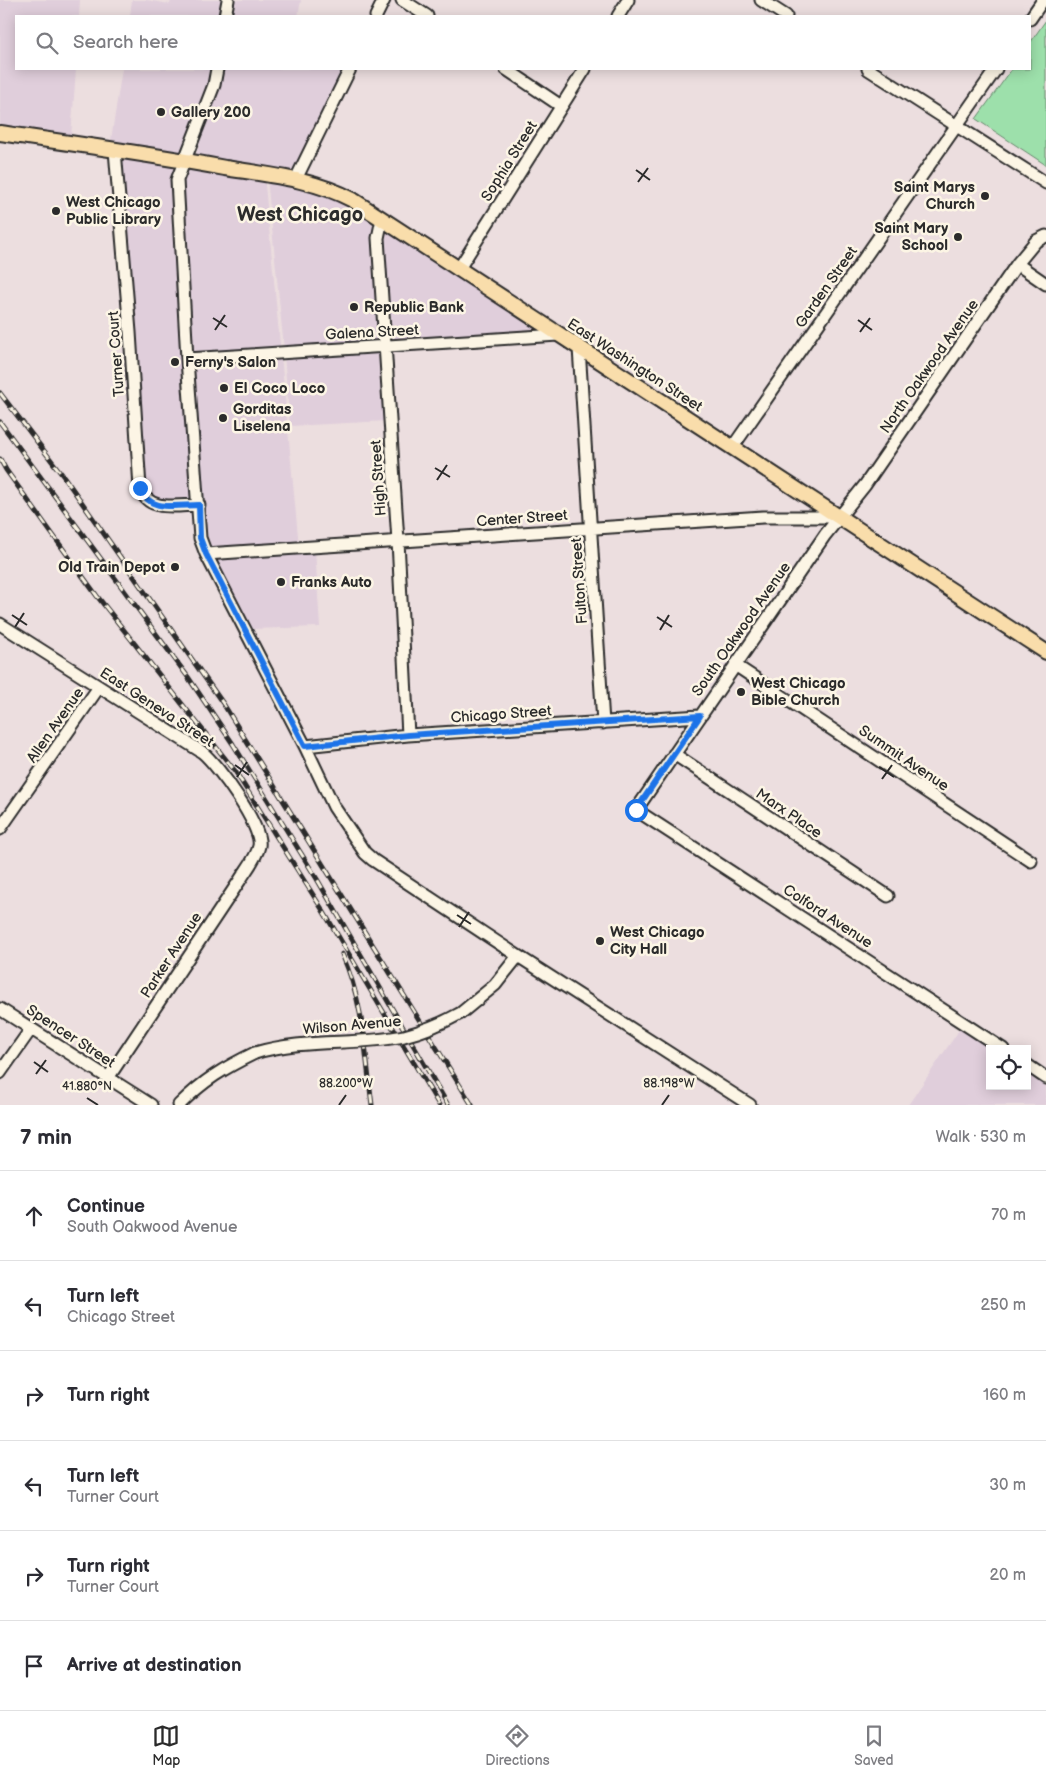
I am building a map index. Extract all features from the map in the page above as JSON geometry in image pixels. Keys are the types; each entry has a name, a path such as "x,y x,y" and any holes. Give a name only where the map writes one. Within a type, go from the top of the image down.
{"main road":[{"name":"East Washington Street","path":"0,133 184,160 296,179 339,193 382,219 1046,652"}],"street":[{"path":"225,15 228,0"},
{"path":"376,15 384,0"},
{"path":"402,0 425,15"},
{"path":"619,15 628,0"},
{"path":"761,0 784,15"},
{"path":"1031,18 1043,0"},
{"path":"217,70 214,85 177,180 200,538 206,554 305,746 334,807 365,853 518,956 750,1105"},
{"path":"296,179 350,70"},
{"path":"508,70 562,106"},
{"name":"Sophia Street","path":"458,270 584,70"},
{"path":"870,70 1046,183"},
{"name":"Garden Street","path":"732,448 995,70"},
{"name":"Turner Court","path":"115,150 130,332 140,488 143,496 149,502 158,506 199,505"},
{"name":"High Street","path":"382,219 378,238 398,541 408,735"},
{"name":"North Oakwood Avenue","path":"840,517 865,485 1017,264 1036,241 1046,236"},
{"path":"1017,264 1046,284"},
{"name":"Galena Street","path":"187,359 558,335"},
{"name":"Fulton Street","path":"579,348 602,723"},
{"name":"Center Street","path":"206,554 763,517 840,517"},
{"name":"South Oakwood Avenue","path":"636,810 735,664 825,535 840,517"},
{"name":"East Geneva Street","path":"0,624 197,748 211,759 256,827 260,839 259,849"},
{"name":"Summit Avenue","path":"735,664 1031,861"},
{"name":"Allen Avenue","path":"0,828 99,687"},
{"name":"Chicago Street","path":"305,746 408,735 700,716"},
{"name":"Marx Place","path":"674,754 888,896"},
{"name":"Colford Avenue","path":"636,810 997,1045"},
{"name":"Parker Avenue","path":"108,1078 259,849"},
{"name":"Wilson Avenue","path":"179,1105 204,1081 221,1070 269,1048 403,1036 436,1025 461,1013 495,985 518,956"},
{"name":"Spencer Street","path":"0,1009 151,1105"},
{"path":"0,1073 31,1029"},
{"path":"1031,1068 1046,1078"}],"shaded area":[{"path":"0,0 80,0 79,15 15,15 15,70 76,70 71,137 0,127"},
{"path":"132,0 170,4 171,0 226,0 223,15 130,15"},
{"path":"232,0 301,0 298,15 229,15"},
{"path":"122,70 214,70 188,158 110,146"},
{"path":"220,70 347,70 294,176 195,159 217,86"},
{"path":"118,150 264,174 299,547 206,554 199,505 158,506 143,496"},
{"path":"267,178 340,196 379,221 381,345 284,349"},
{"path":"384,224 550,333 387,343 381,241"},
{"path":"382,349 386,421 290,426 284,355"},
{"path":"315,549 320,627 249,629 211,557"},
{"path":"964,1023 998,1045 986,1045 986,1090 1031,1090 1031,1066 1046,1076 1046,1105 908,1105"}],"green space":[{"path":"1046,20 1046,165 976,119 1011,70 1031,70 1031,42"}],"railway":[{"path":"0,393 64,477 224,705 472,1105"},
{"path":"0,422 188,677 233,744 317,879 448,1105"},
{"path":"0,459 97,596 235,771 322,909 439,1105"},
{"path":"342,954 355,991 359,1010 372,1105"}],"place":[{"name":"Gallery 200","path":"161,112"},
{"name":"Saint Marys Church","path":"985,196"},
{"name":"West Chicago Public Library","path":"56,211"},
{"name":"Saint Mary School","path":"958,237"},
{"name":"Republic Bank","path":"354,307"},
{"name":"Ferny's Salon","path":"175,362"},
{"name":"El Coco Loco","path":"224,388"},
{"name":"Gorditas Liselena","path":"223,418"},
{"name":"Old Train Depot","path":"175,567"},
{"name":"Franks Auto","path":"281,582"},
{"name":"West Chicago Bible Church","path":"741,692"},
{"name":"West Chicago City Hall","path":"600,941"}],"district":[{"name":"West Chicago","path":"300,214"}],"route":[{"path":"140,488 143,496 149,502 158,506 199,505 200,538 206,554 305,746 408,735 700,716 636,810"}]}
